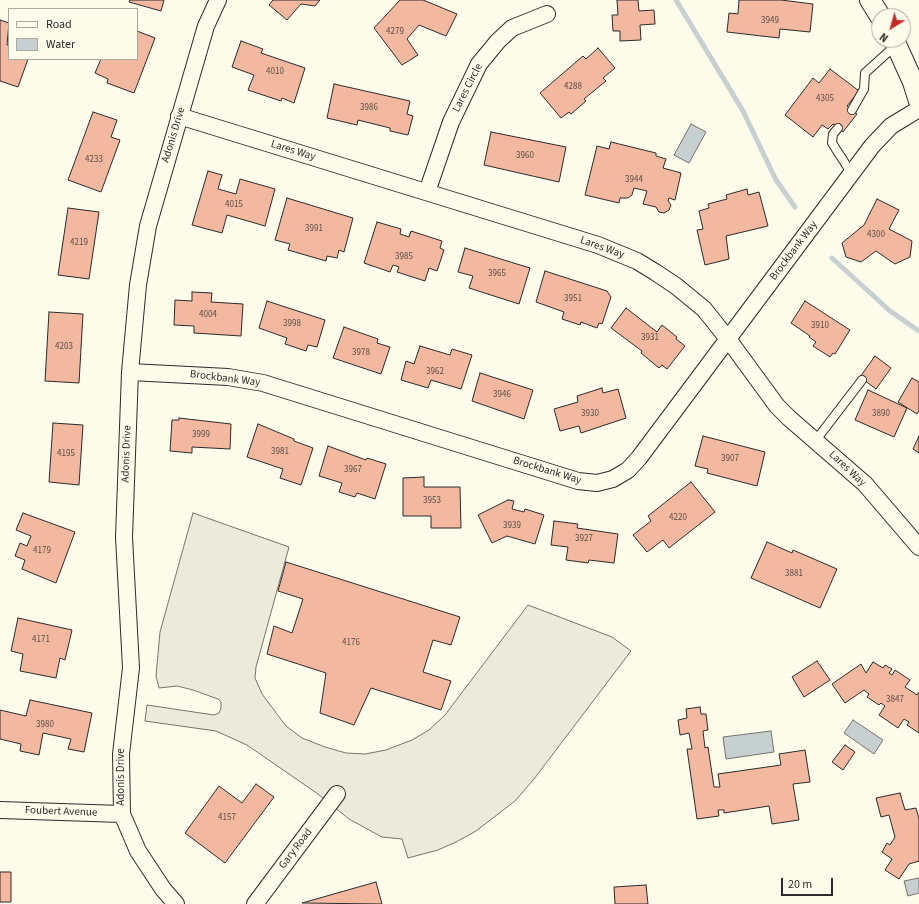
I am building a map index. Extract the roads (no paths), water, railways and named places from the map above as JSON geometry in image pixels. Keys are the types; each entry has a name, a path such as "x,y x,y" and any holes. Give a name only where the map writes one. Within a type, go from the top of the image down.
{"street":[{"name":"Adonis Drive","path":"176,904 163,889 138,851 122,814 120,773 121,754 131,668 124,537 130,372 134,314 142,256 155,197 206,26 218,0"},
{"name":"Lares Circle","path":"427,192 451,122 479,64 498,41 512,28 546,14"},
{"path":"898,48 913,82 919,101"},
{"name":"Brockbank Way","path":"130,372 228,377 263,383 574,480 597,483 613,479 633,464 885,132 898,121 919,109"},
{"name":"Lares Way","path":"179,116 598,245 636,261 690,297 704,309 728,339 776,406 865,484 919,548"},
{"name":"Gary Road","path":"255,904 337,794"},
{"name":"Foubert Avenue","path":"0,810 122,814"}],"lane":[{"path":"852,110 864,89 865,73 889,48"},
{"path":"838,128 833,134 832,143 852,174"},
{"path":"816,440 862,380"}],"water":[{"path":"691,124 706,132 689,163 674,155"},
{"path":"853,720 883,740 874,754 844,733"},
{"path":"771,731 774,752 726,759 723,737"},
{"path":"919,878 919,893 908,896 904,881"}],"waterway":[{"path":"676,0 743,111 776,180 795,207"},
{"path":"832,258 890,311 919,331"}]}
